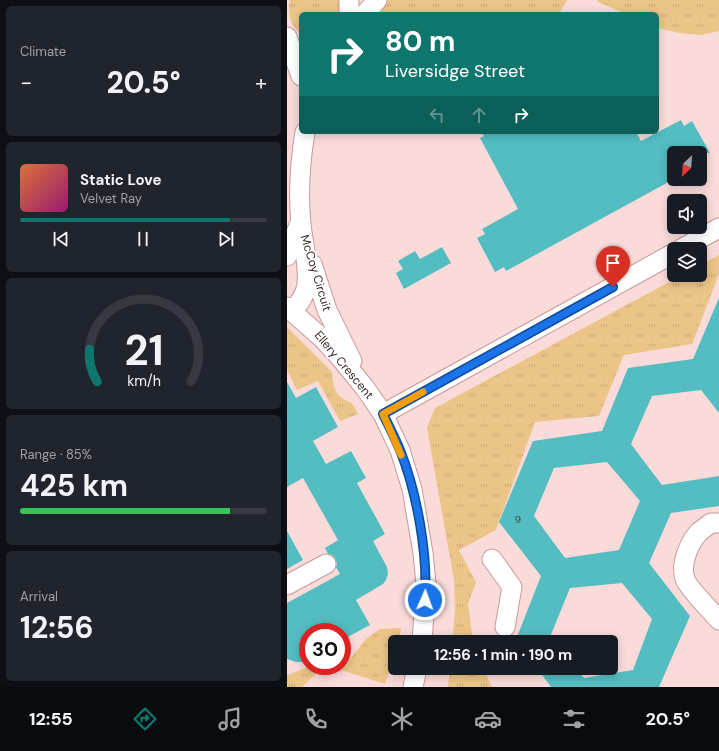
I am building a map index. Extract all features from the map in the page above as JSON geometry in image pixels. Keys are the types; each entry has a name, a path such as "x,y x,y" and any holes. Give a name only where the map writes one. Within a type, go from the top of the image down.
{"street":[{"path":"349,0 349,12"},
{"path":"367,12 377,0"},
{"path":"287,29 299,38"},
{"path":"287,37 299,70"},
{"name":"McCoy Circuit","path":"290,309 303,298 307,285 299,194 305,134"},
{"name":"McCoy Circuit","path":"287,256 301,222"},
{"name":"McCoy Circuit","path":"301,222 322,298 365,388"},
{"path":"694,242 719,228"},
{"path":"383,414 667,257"},
{"name":"Ellery Crescent","path":"290,309 309,325 338,355 365,388 383,414 400,450 412,490 423,553 426,584 422,635"},
{"path":"719,523 711,523 699,533 690,546 684,564 685,579 719,620"},
{"path":"493,559 512,587 505,627"},
{"path":"287,585 326,564"},
{"path":"413,687 416,675"}],"green space":[{"path":"290,0 339,0 341,5 341,12 299,12 299,32 290,19"},
{"path":"388,0 567,0 560,12 376,12"},
{"path":"597,0 719,0 719,31 701,35 679,33 659,28 659,12 621,12 598,2"},
{"path":"719,255 719,274 692,344 624,355 599,416 535,422 496,530 459,550 476,582 468,604 472,635 453,635 455,613 454,580 427,428 435,408 669,282 707,282 707,261"},
{"path":"287,327 332,372 336,392 346,401 352,403 358,414 340,421 318,381 297,390 287,370"},
{"path":"401,628 400,635 388,635 388,675 385,684 351,673 351,658 367,638 380,629"},
{"path":"299,670 299,675 315,675 302,687 287,687 287,675"},
{"path":"449,675 486,675 492,687 448,687"}],"building":[{"path":"681,120 684,126 692,121 706,146 667,146 667,183 506,271 504,267 495,272 477,238 485,234 482,229 518,209 480,138 484,136 482,134 637,134 641,141 654,134 659,134 659,132"},
{"path":"442,247 451,263 404,289 396,273 403,269 398,261 415,251 420,259"},
{"path":"719,298 719,413 701,390 652,396 631,444 662,485 719,476 719,506 671,513 649,563 690,616 659,687 551,687 542,675 581,675 584,678 602,675 618,675 618,672 633,670 652,619 622,583 570,588 551,635 518,635 541,576 499,522 533,441 602,431 628,368 693,359","holes":["607,462 640,501 619,550 565,558 534,516 554,468"]},
{"path":"287,382 296,398 316,387 338,427 313,441 326,464 351,451 366,478 357,483 385,534 373,541 387,567 388,574 383,584 356,600 370,625 351,635 351,623 299,623 299,662 287,659 287,603 340,574 336,567 337,564 335,558 328,554 325,548 338,540 303,478 287,487"},
{"path":"287,531 303,560 287,569"}],"slow traffic":[{"path":"401,455 383,414 423,392"}],"route":[{"path":"425,600 426,584 423,553 412,490 400,450 383,414 613,287"}]}
